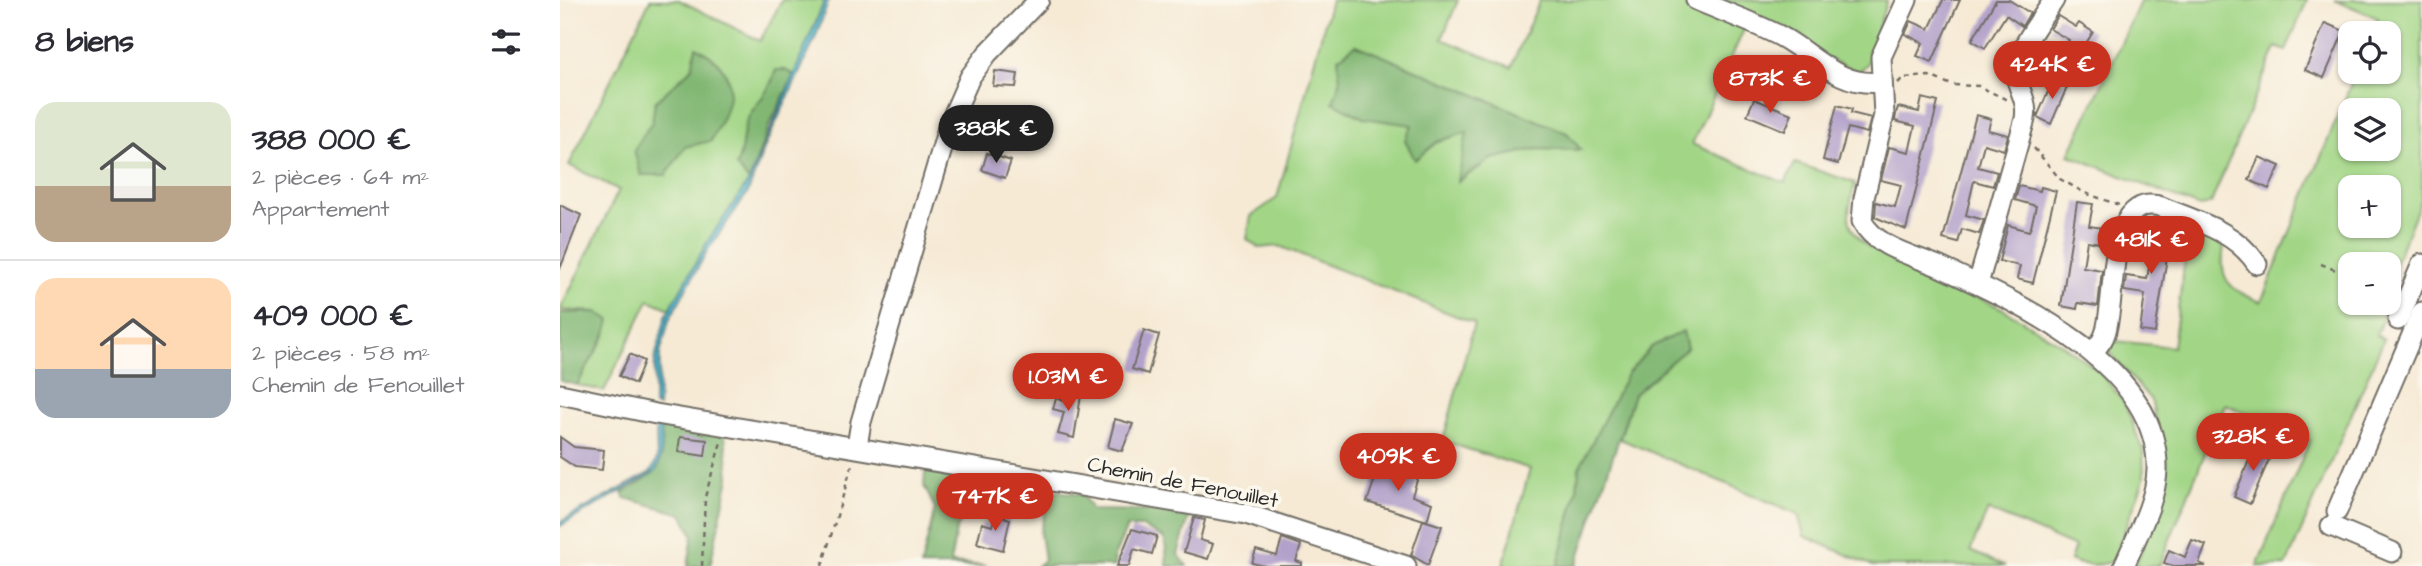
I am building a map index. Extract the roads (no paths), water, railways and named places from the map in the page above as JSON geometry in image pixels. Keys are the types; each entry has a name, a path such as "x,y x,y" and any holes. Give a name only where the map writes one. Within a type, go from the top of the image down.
{"street":[{"path":"857,446 861,422 950,125 970,77 987,54 1039,0"},
{"path":"1696,0 1778,35 1822,66 1851,80 1881,86"},
{"path":"1907,0 1881,57 1884,115 1861,221 1874,239 1978,284 2027,310 2093,352 2132,394 2143,410 2156,456 2155,485 2124,566"},
{"path":"1978,284 2019,144 2026,109 2015,74 2017,62 2054,0"},
{"path":"2093,352 2105,335 2121,233 2132,211 2154,204 2228,234 2245,246 2257,264"},
{"path":"2392,552 2334,519 2412,311 2422,264"},
{"name":"Chemin de Fenouillet","path":"560,394 656,414 1246,514 1406,566"}],"water":[{"path":"825,0 829,0 814,41 766,144 748,192 707,251 669,320 660,354 658,407 654,406 655,359 666,316 708,241 749,181"},
{"path":"656,421 660,422 662,448 655,472 560,526 560,522 651,472 657,459"}]}
